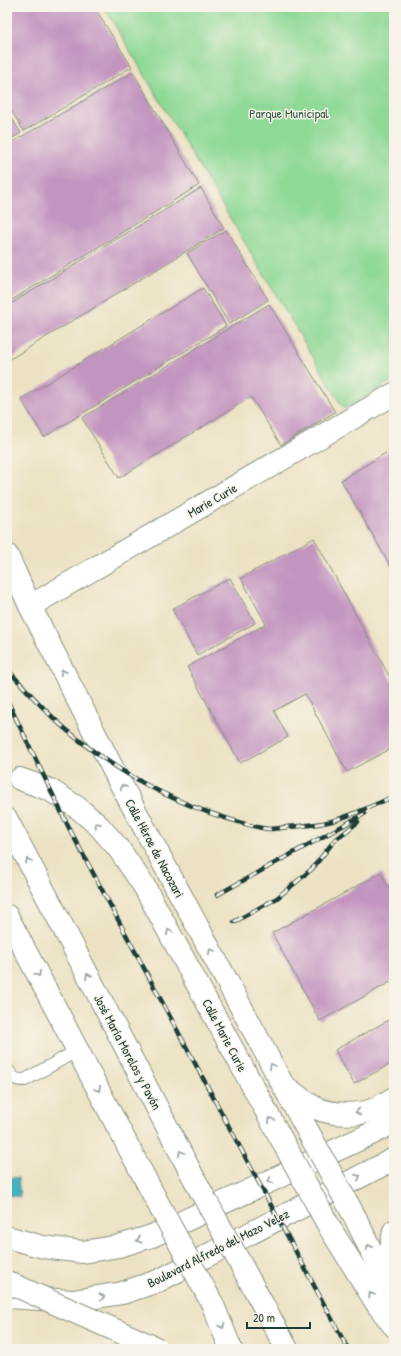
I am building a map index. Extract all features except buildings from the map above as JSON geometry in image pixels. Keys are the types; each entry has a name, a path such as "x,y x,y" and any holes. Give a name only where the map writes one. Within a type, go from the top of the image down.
{"main road":[{"name":"Marie Curie","path":"30,606 394,394"},
{"name":"Calle Héroe de Nacozari","path":"7,555 30,606 117,777 282,1085 355,1217 393,1300"},
{"name":"Calle Marie Curie","path":"20,779 50,790 78,808 99,826 119,849 144,886 331,1230 376,1304 394,1326"},
{"name":"José María Morelos y Pavón","path":"7,820 199,1188 287,1349"},
{"path":"7,916 13,934 78,1050 212,1303 232,1349"},
{"path":"282,1085 316,1108 341,1114 373,1109 394,1098"},
{"path":"7,1237 43,1247 83,1252 119,1246 152,1236 394,1122"},
{"name":"Boulevard Alfredo del Mazo Velez","path":"7,1297 73,1301 122,1294 151,1283 394,1159"},
{"path":"393,1300 389,1259 394,1231"},
{"path":"7,1282 158,1349"}],"lane":[{"path":"7,1069 12,1078 25,1080 78,1050"}],"green space":[{"name":"Parque Municipal","path":"104,7 394,7 394,380 344,409"}],"water":[{"path":"7,1177 18,1178 20,1197 7,1195"}],"railway":[{"path":"7,669 62,726 98,754 136,779 156,790 176,800 219,816 251,826 269,829 311,825 342,818 394,796"},
{"path":"7,700 70,830 348,1349"},
{"path":"217,895 364,814"},
{"path":"234,922 277,898 312,869 334,841 358,822"}]}
